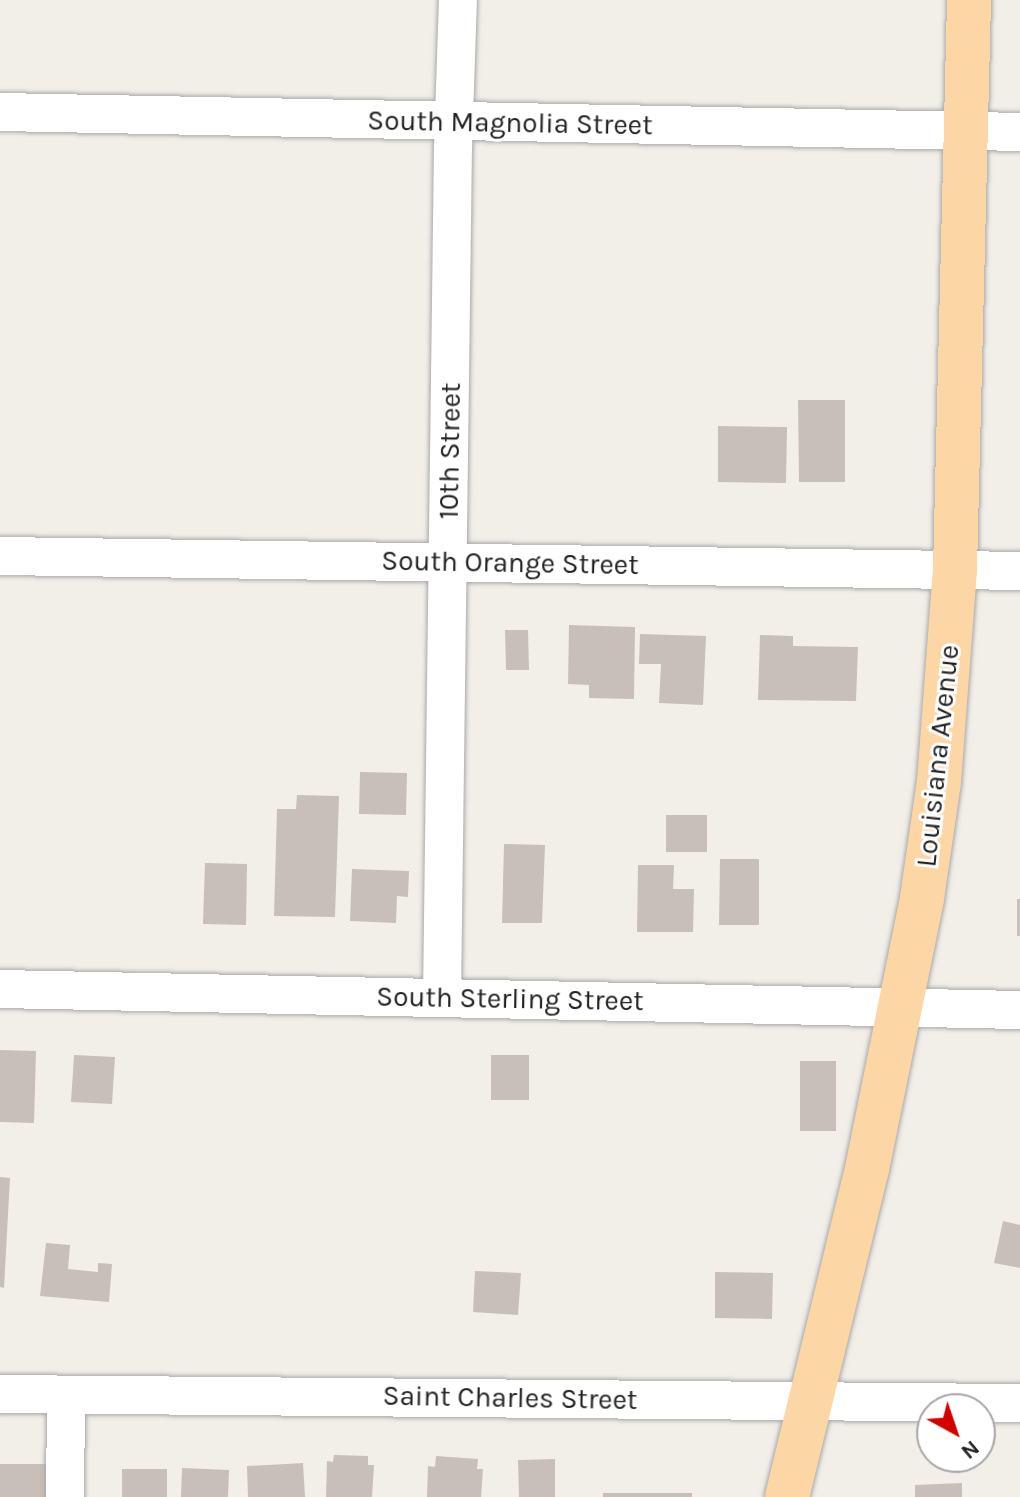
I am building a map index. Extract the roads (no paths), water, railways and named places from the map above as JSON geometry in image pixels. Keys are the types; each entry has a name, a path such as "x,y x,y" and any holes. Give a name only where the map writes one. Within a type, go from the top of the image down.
{"main road":[{"name":"Louisiana Avenue","path":"787,1497 867,1169 922,898 939,782 955,570 969,0"}],"street":[{"name":"10th Street","path":"442,997 453,122 458,0"},
{"name":"South Magnolia Street","path":"0,112 1020,132"},
{"name":"South Orange Street","path":"0,556 1020,571"},
{"name":"South Sterling Street","path":"0,989 1020,1010"},
{"name":"Saint Charles Street","path":"0,1394 1020,1403"},
{"path":"65,1497 66,1396"}]}
